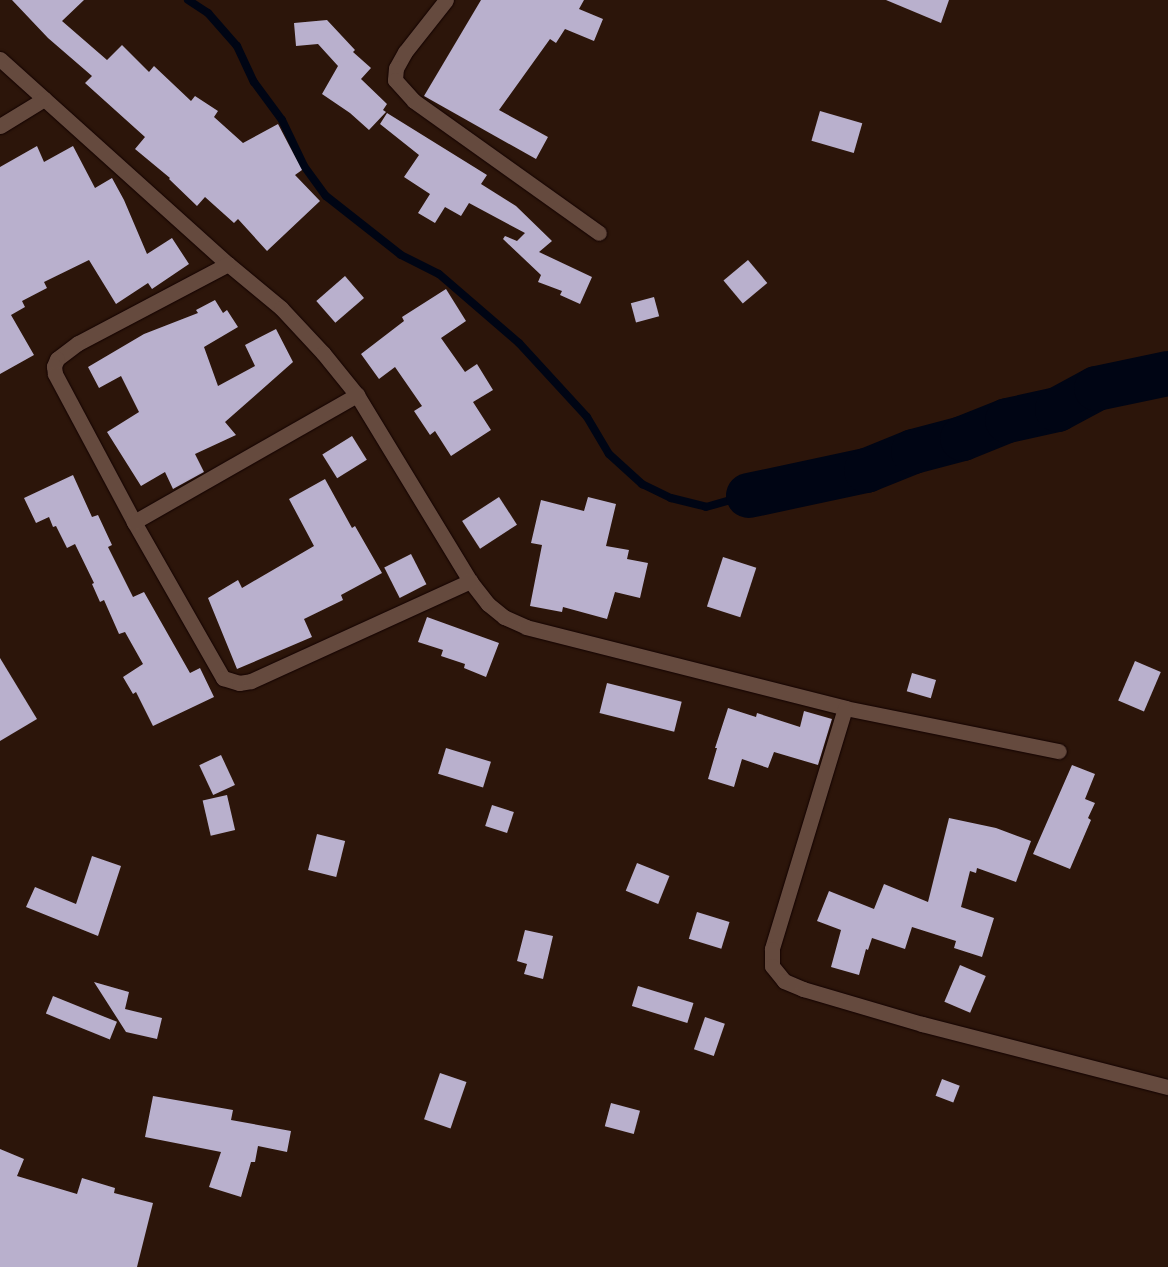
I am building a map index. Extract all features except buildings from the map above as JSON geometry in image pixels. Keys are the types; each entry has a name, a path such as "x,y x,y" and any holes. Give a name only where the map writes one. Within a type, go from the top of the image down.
{"street":[{"path":"446,0 405,52 396,68 395,80 414,101 599,233"},
{"path":"0,59 228,264 281,308 357,395 470,581 504,617 526,627 845,708 1059,751"},
{"path":"0,126 44,99"},
{"path":"228,264 78,344 57,359 55,374 134,522 223,678 239,683 251,681 470,581"},
{"path":"134,522 357,395"},
{"path":"845,708 772,949 772,966 784,981 803,989 922,1024 1168,1087"}],"waterway":[{"path":"188,0 208,13 237,46 254,82 282,120 304,166 326,196 401,255 439,274 519,343 587,417 609,454 642,484 671,498 706,507 748,495"},
{"path":"748,495 866,470 913,451 962,438 1007,420 1057,409 1096,388 1168,373"}]}
